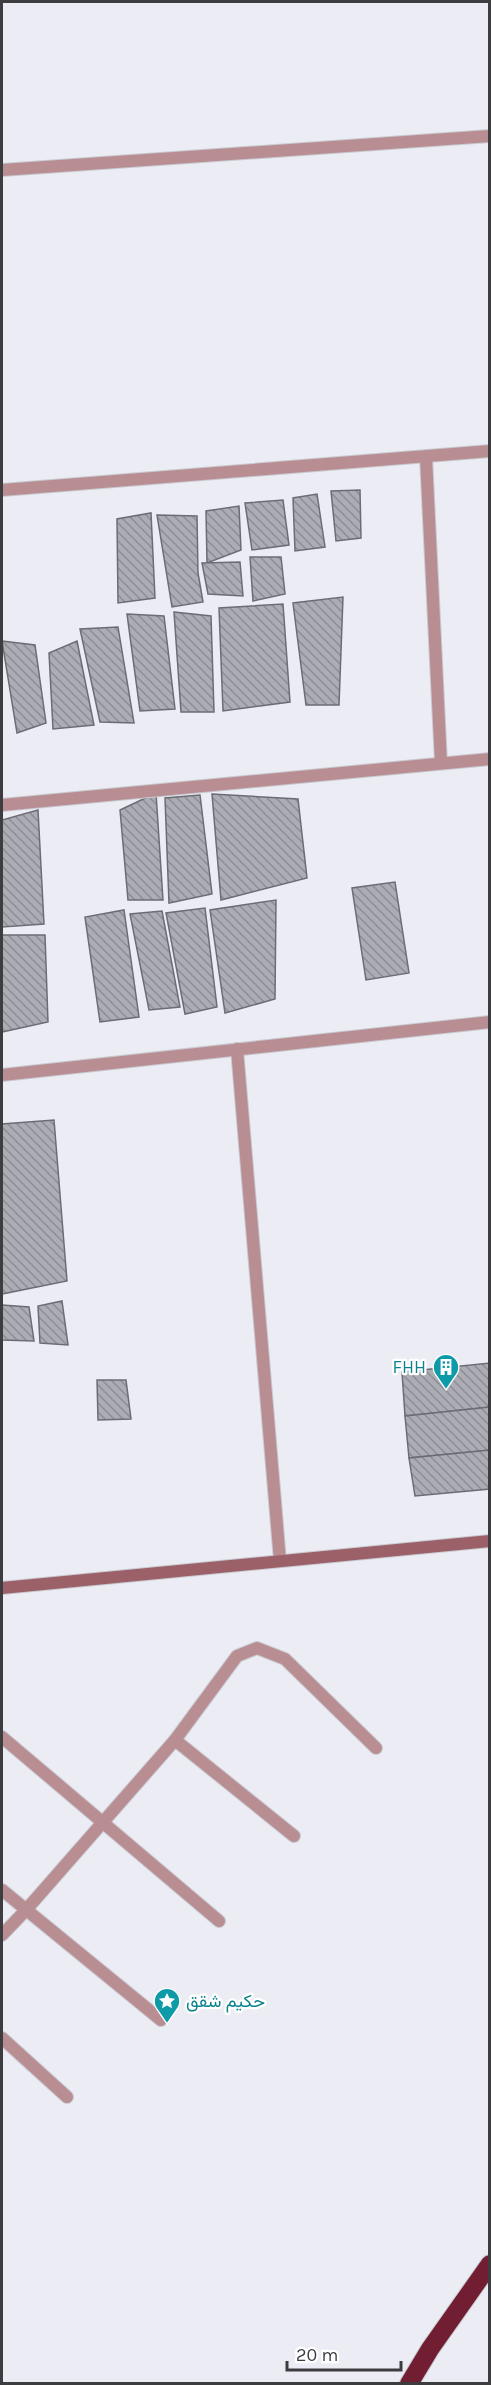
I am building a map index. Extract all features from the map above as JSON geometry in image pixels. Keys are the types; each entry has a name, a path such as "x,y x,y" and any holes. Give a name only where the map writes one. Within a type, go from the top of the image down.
{"highway":[{"path":"409,2384 430,2349 489,2264"}],"street":[{"path":"2,170 489,136"},
{"path":"2,490 489,451"},
{"path":"426,457 441,763"},
{"path":"2,806 489,759"},
{"path":"2,1075 489,1022"},
{"path":"237,1049 280,1561"},
{"path":"2,1588 489,1541"},
{"path":"2,1935 175,1740 237,1656 257,1648 285,1659 376,1748"},
{"path":"2,1737 219,1921"},
{"path":"175,1740 294,1836"},
{"path":"2,1890 161,2020"},
{"path":"2,2037 67,2097"}],"building":[{"path":"360,490 361,538 336,541 331,491"},
{"path":"317,494 325,547 295,551 293,498"},
{"path":"283,500 289,545 252,550 245,503"},
{"path":"239,506 241,550 207,563 206,511"},
{"path":"151,513 155,598 118,603 117,519"},
{"path":"157,515 197,516 198,573 203,602 172,607"},
{"path":"250,557 281,557 285,594 253,601"},
{"path":"240,562 243,596 208,594 202,563"},
{"path":"343,597 339,705 306,705 293,603"},
{"path":"283,604 290,702 223,711 219,608"},
{"path":"174,612 211,616 214,712 181,712"},
{"path":"127,614 164,616 175,709 140,711"},
{"path":"118,627 134,723 100,722 80,629"},
{"path":"2,641 35,645 46,723 17,733"},
{"path":"77,641 94,725 53,729 49,653"},
{"path":"156,793 163,900 128,900 120,810"},
{"path":"212,794 298,799 307,878 221,900"},
{"path":"200,795 212,894 169,903 165,798"},
{"path":"38,810 44,924 2,927 2,820"},
{"path":"395,882 409,973 366,980 352,888"},
{"path":"276,900 275,999 225,1013 210,910"},
{"path":"205,908 217,1007 185,1014 166,913"},
{"path":"124,910 139,1017 100,1022 85,917"},
{"path":"162,911 180,1007 149,1010 130,914"},
{"path":"2,935 45,935 48,1022 2,1032"},
{"path":"54,1120 67,1281 2,1294 2,1124"},
{"path":"62,1301 68,1345 40,1343 38,1306"},
{"path":"2,1305 29,1307 34,1341 2,1340"},
{"name":"FHH","path":"490,1363 490,1407 405,1416 402,1372"},
{"path":"97,1380 126,1380 131,1419 98,1420"},
{"path":"490,1407 490,1450 409,1458 405,1416"},
{"path":"490,1450 490,1489 415,1496 409,1458"}],"place":[{"name":"FHH","path":"446,1390"},
{"name":"حكيم شقق","path":"167,2024"}]}
